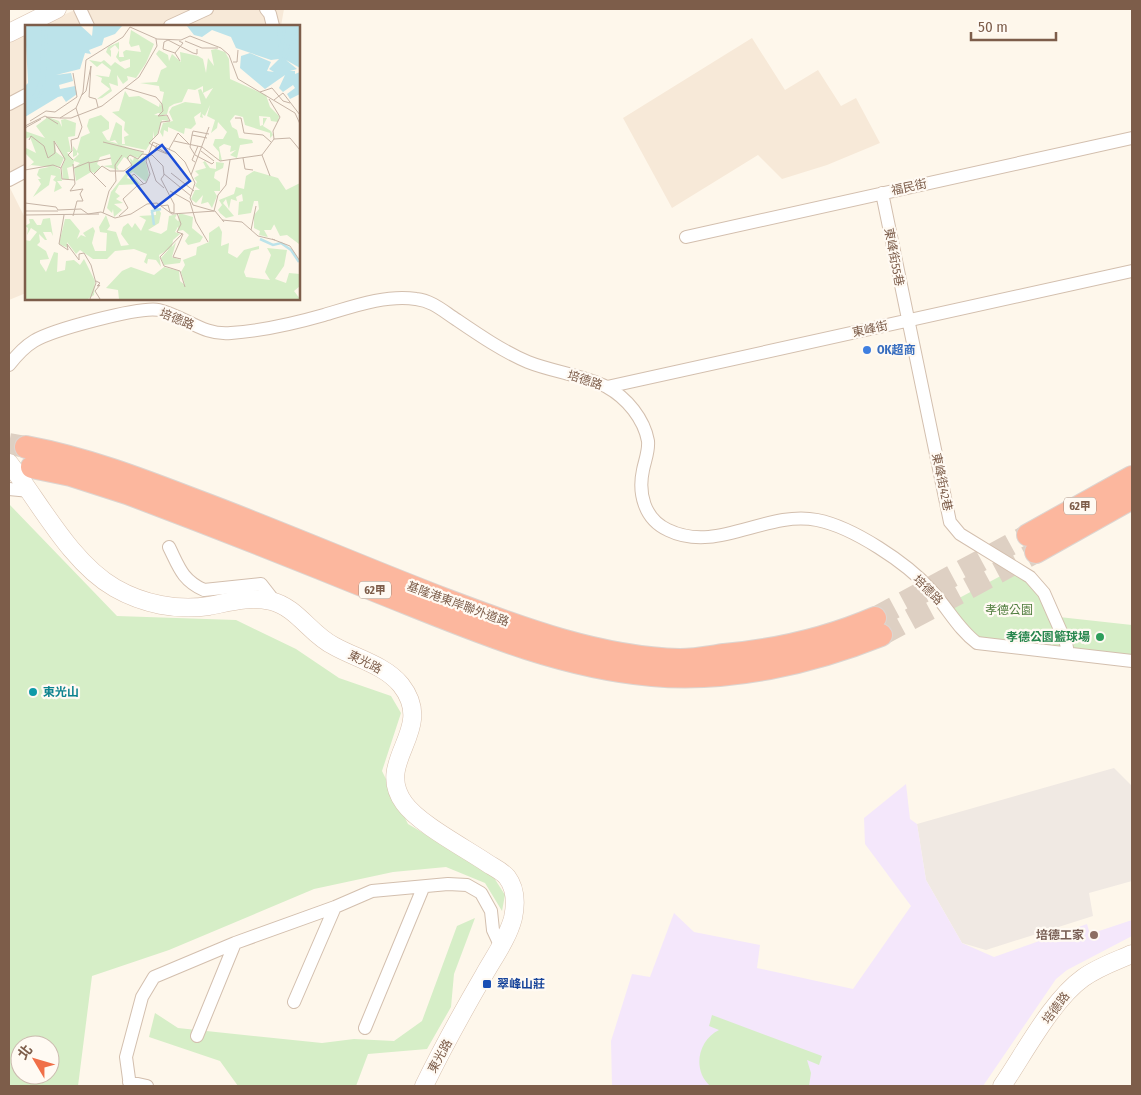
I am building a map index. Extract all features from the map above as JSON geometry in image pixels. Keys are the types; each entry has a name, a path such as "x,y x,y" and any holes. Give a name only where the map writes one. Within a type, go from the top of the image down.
{"highway":[{"name":"基隆港東岸聯外道路","path":"29,457 69,455 130,485 489,616 573,642 629,664 681,660 777,658 810,642 844,641 878,626"},
{"name":"62甲","path":"1132,477 1032,543 1132,498"}],"street":[{"path":"9,33 57,9"},
{"path":"80,9 88,25"},
{"path":"172,25 207,9"},
{"path":"9,104 25,96"},
{"name":"福民街","path":"686,237 1132,138"},
{"path":"9,180 25,172"},
{"name":"東峰街55巷","path":"882,193 907,322"},
{"name":"東峰街","path":"607,387 1132,271"},
{"name":"培德路","path":"9,365 24,348 48,333 146,310 163,311 210,332 232,333 316,317 378,301 413,298 435,304 458,321 526,361 607,387 629,404 643,422 648,442 641,493 650,514 657,524 667,530 694,537 713,537 785,519 802,518 827,522 857,534 929,588 964,633 977,643 1132,661"},
{"name":"東峰街42巷","path":"907,322 950,522 960,534 1030,578 1044,593 1066,643 1068,653"},
{"name":"東光路","path":"9,463 77,558 98,577 129,596 148,602 172,606 206,606 243,599 275,602 289,610 330,645 388,673 401,685 414,716 413,724 396,766 394,778 404,804 506,876 515,892 513,919 424,1086"},
{"path":"9,489 30,491"},
{"path":"169,547 187,581 196,587 204,590 261,584 275,602"},
{"path":"147,1086 130,1084 126,1057 142,998 154,977 235,942 335,907 372,891 423,888 448,884 467,886 481,894 491,911 493,930 500,945"},
{"path":"365,1028 423,888"},
{"path":"294,1002 335,907"},
{"path":"197,1036 235,942"},
{"name":"培德路","path":"1002,1086 1053,1010 1072,987 1092,972 1132,954"}],"shaded area":[{"path":"77,9 284,9 281,25 40,25"},
{"path":"25,31 25,176 9,184 9,37"},
{"path":"752,38 785,90 818,70 841,106 856,98 880,143 827,165 782,179 758,155 672,208 623,118"},
{"path":"9,186 25,218 25,293 9,300"},
{"path":"1114,768 1132,786 1132,881 1089,893 1093,916 986,950 962,943 926,880 917,824"},
{"name":"培德工家","path":"906,784 910,819 917,824 926,880 962,943 994,957 1087,924 1090,934 1132,920 1132,936 1067,970 1056,979 983,1086 612,1086 611,1041 632,974 650,977 674,913 694,932 760,945 757,968 853,989 911,906 865,844 864,818"}],"green space":[{"path":"9,504 117,616 236,620 296,649 339,678 391,696 401,713 382,771 408,824 491,873 505,895 502,911 485,883 446,867 393,872 314,889 169,950 92,976 78,1086 9,1086"},
{"name":"孝德公園","path":"1010,571 1039,595 1063,649 983,641 963,629 946,605"},
{"name":"孝德公園籃球場","path":"1059,617 1132,625 1132,659 1073,649"},
{"path":"475,918 454,974 451,1007 427,1049 368,1054 356,1086 238,1086 220,1061 149,1037 155,1013 178,1028 322,1043 354,1039 394,1041 422,1021 457,926"},
{"path":"712,1015 822,1056 819,1065 807,1060 811,1073 809,1086 710,1086 704,1079 699,1064 702,1048 706,1041 719,1030 709,1026"}],"tunnel":[{"path":"9,444 26,447"},
{"path":"875,618 1028,535"},
{"path":"881,635 1036,552"}],"place":[{"name":"OK超商","path":"867,350"},
{"name":"孝德公園籃球場","path":"1100,637"},
{"name":"東光山","path":"33,692"},
{"name":"培德工家","path":"1094,935"},
{"name":"翠峰山莊","path":"487,984"}]}
